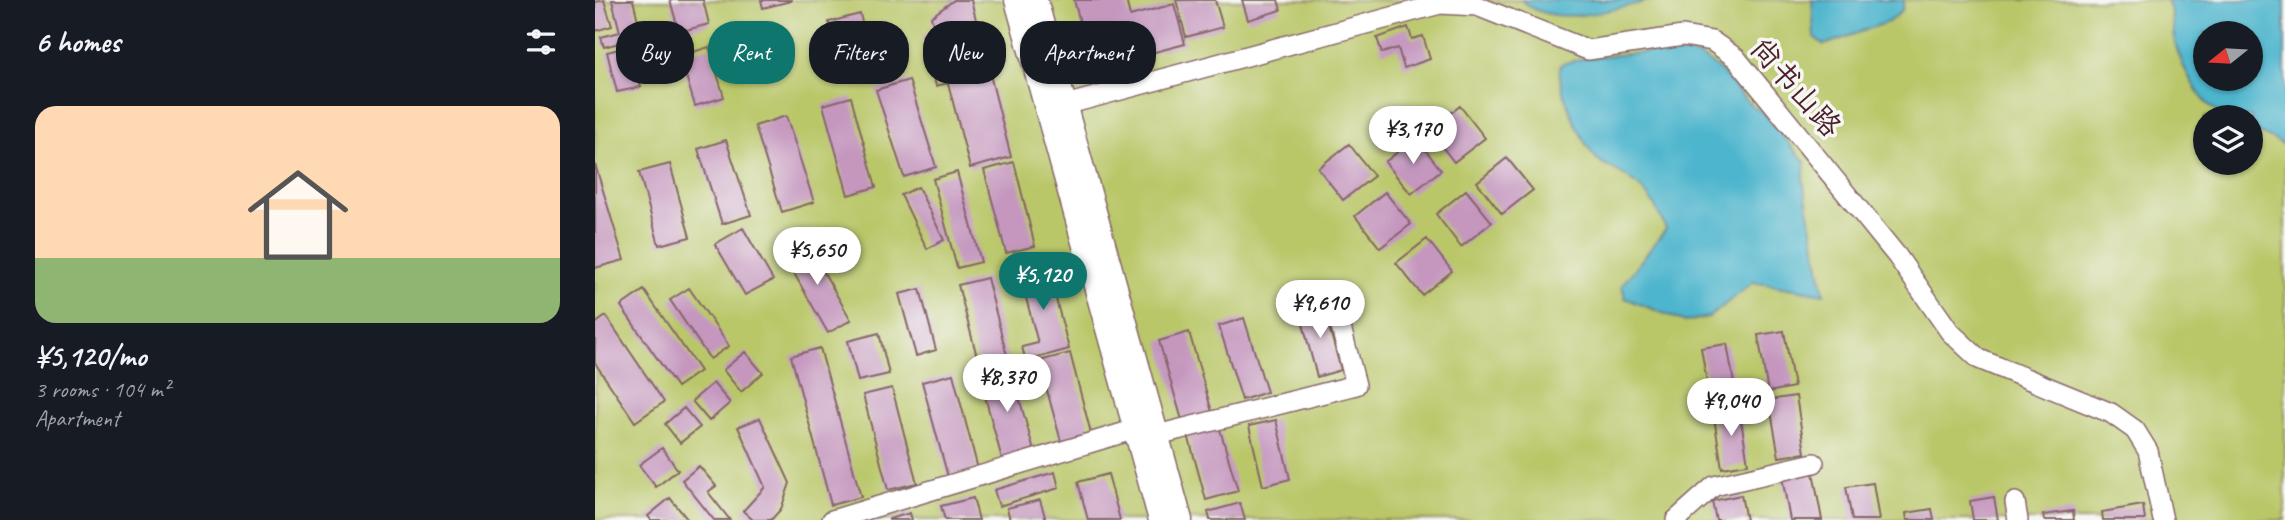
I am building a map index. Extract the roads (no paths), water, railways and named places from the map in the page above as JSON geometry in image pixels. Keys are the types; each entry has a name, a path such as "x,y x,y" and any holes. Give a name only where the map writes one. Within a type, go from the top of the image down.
{"main road":[{"path":"1017,0 1147,432 1180,520"},
{"path":"1035,0 1065,105 1147,432 1161,520"}],"street":[{"name":"尚书山路","path":"1065,105 1440,4 1477,6 1588,50 1683,36 1712,41 1736,58 1897,256 1950,332 1979,359 2111,414 2135,430 2148,451 2163,520"},
{"path":"832,520 1147,432 1356,385 1339,316"},
{"path":"1677,520 1714,486 1814,463"}],"water":[{"path":"1521,0 1653,0 1603,12 1567,16 1535,9"},
{"path":"1812,0 1904,0 1902,11 1888,22 1824,45 1814,37"},
{"path":"2167,0 2285,0 2285,145 2263,135 2263,105 2209,105 2198,91 2263,91 2263,21 2193,21 2193,84 2178,53"},
{"path":"1660,51 1690,54 1710,62 1747,101 1766,116 1805,162 1803,180 1824,294 1753,282 1709,317 1685,322 1625,298 1622,285 1666,229 1643,190 1629,178 1598,160 1590,150 1565,98 1561,64 1585,58"}]}
